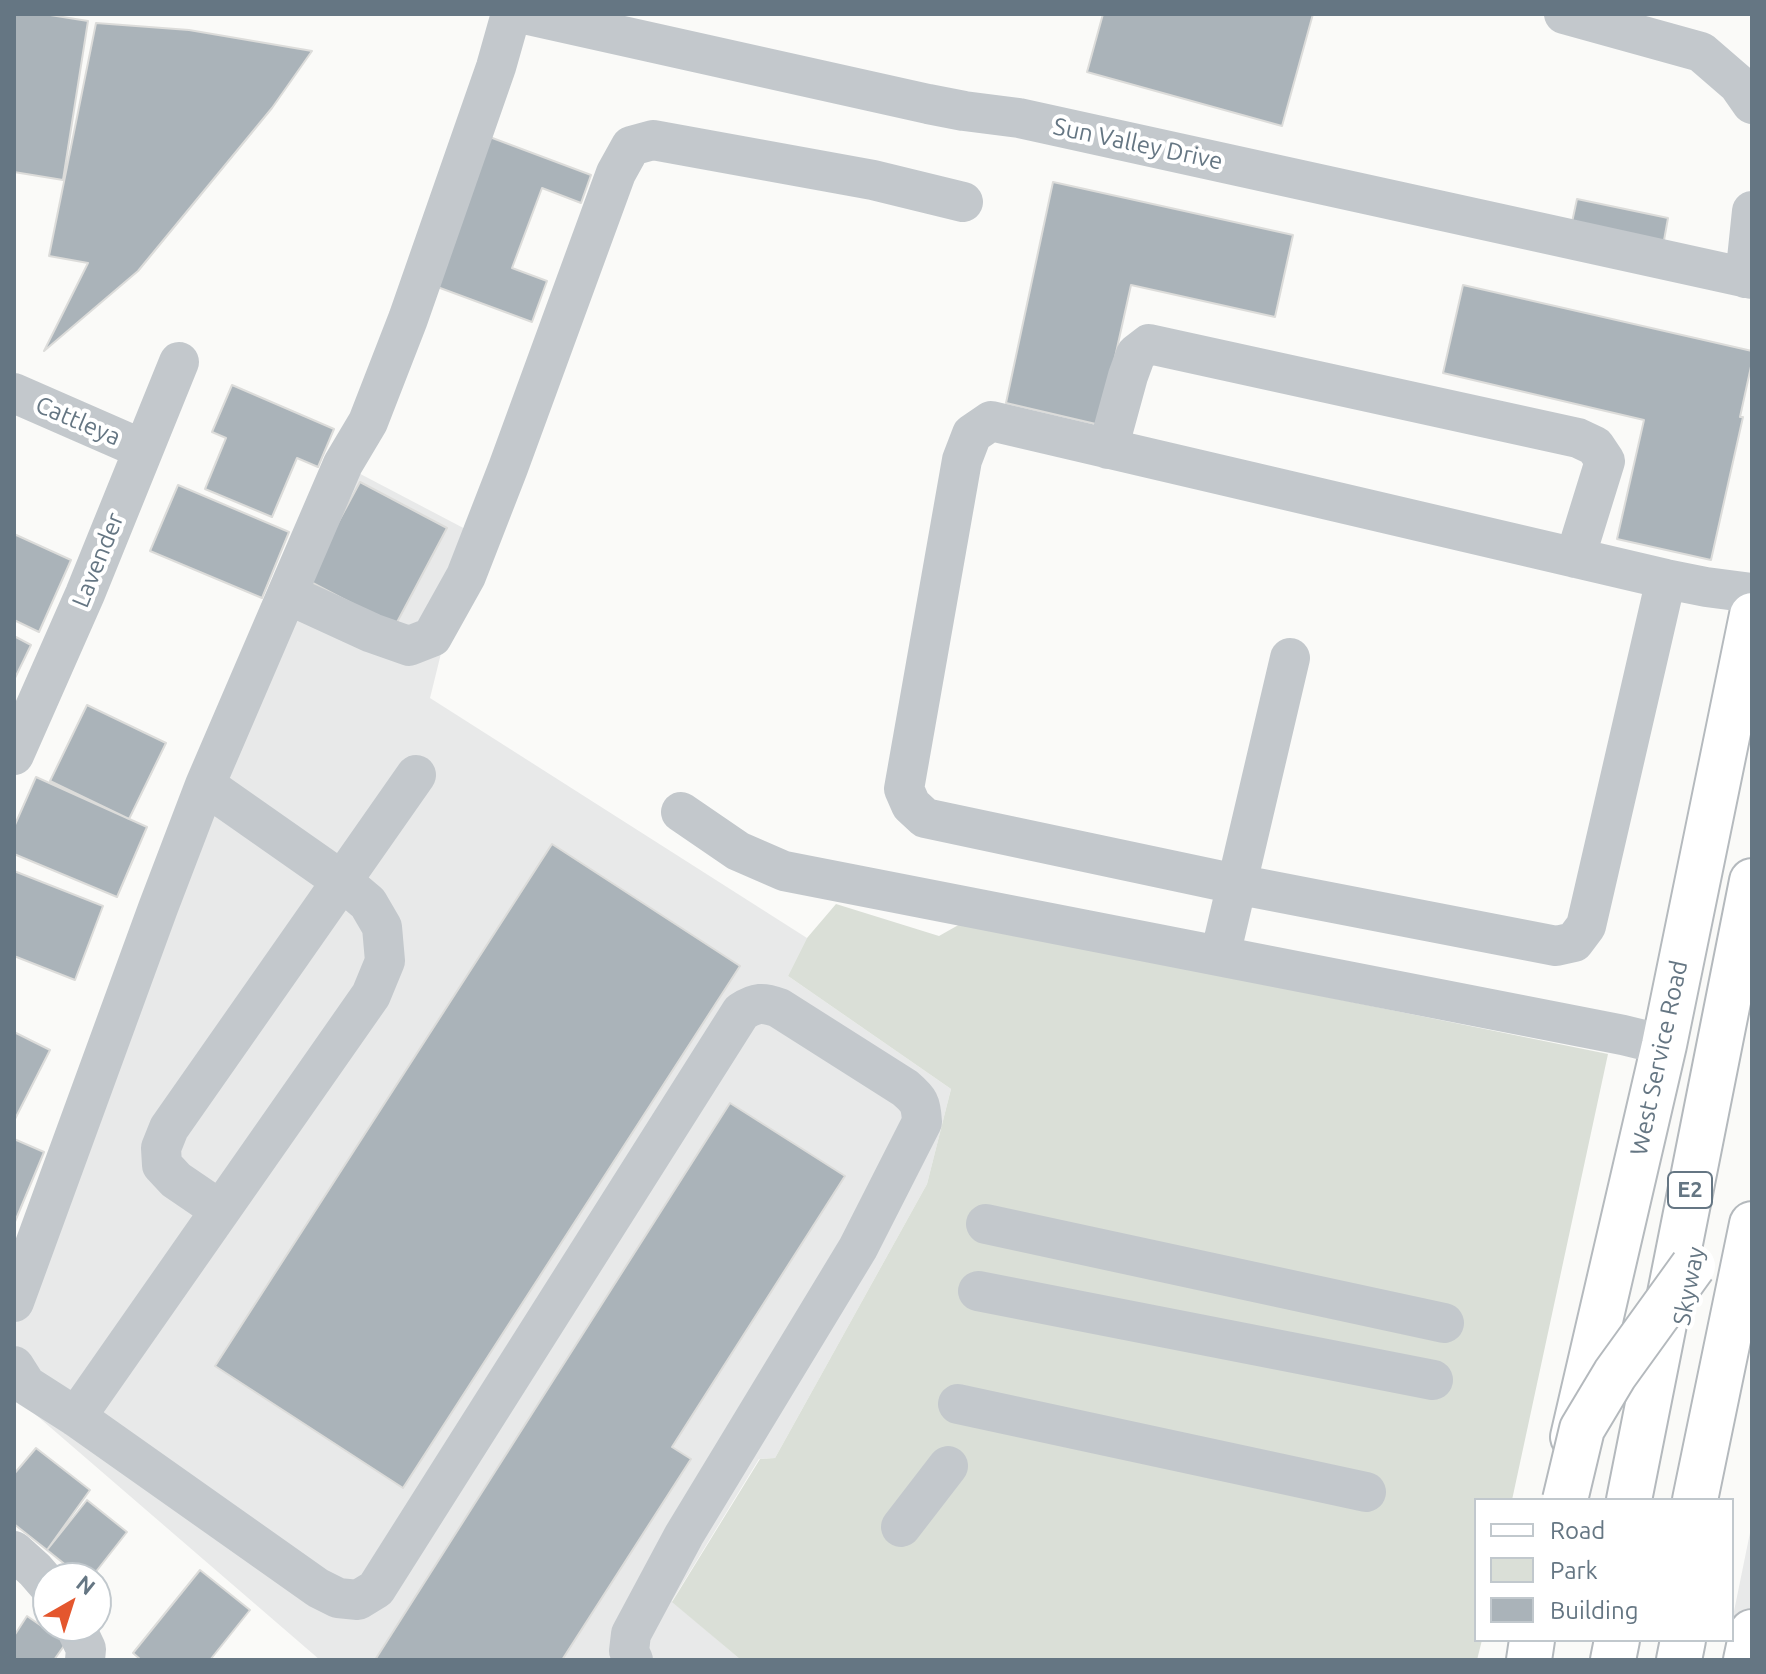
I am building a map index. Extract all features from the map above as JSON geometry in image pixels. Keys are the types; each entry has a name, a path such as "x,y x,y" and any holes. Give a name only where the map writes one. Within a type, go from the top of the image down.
{"main road":[{"name":"West Service Road","path":"1562,1498 1664,1045 1752,615"},
{"name":"E2","path":"1629,1498 1752,881"},
{"name":"Skyway","path":"1646,1498 1752,977"},
{"name":"Skyway","path":"1695,1498 1752,1224"},
{"path":"1563,1498 1582,1429 1615,1374 1693,1266"},
{"path":"1712,1498 1752,1312"},
{"path":"1746,1660 1752,1632"}],"street":[{"path":"14,1302 205,785 343,464 368,422 408,319 496,67 511,14"},
{"name":"Sun Valley Drive","path":"524,14 928,104 1019,118 1748,278"},
{"path":"1564,14 1701,52 1738,84 1752,104"},
{"path":"287,594 372,633 409,646 432,637 466,576 616,173 631,146 653,140 873,180 963,202"},
{"path":"1748,278 1752,211"},
{"path":"1108,449 1136,354 1149,344 1578,438 1595,446 1605,461 1575,558"},
{"name":"Lavender","path":"14,755 85,594 179,362"},
{"name":"Cattleya","path":"14,393 142,449"},
{"path":"1666,579 1586,926 1574,942 1556,946 1236,884 925,818 911,805 904,789 962,460 972,434 991,421 1666,579 1752,593"},
{"path":"1220,956 1290,658"},
{"path":"220,1210 176,1180 162,1165 161,1148 169,1128 416,775"},
{"path":"76,1417 371,995 385,961 382,927 368,903 342,881 205,785"},
{"path":"681,812 738,851 784,871 1664,1045"},
{"path":"14,1366 26,1385 318,1588 338,1598 358,1600 376,1589 741,1012 751,1005 766,1003 779,1008 905,1088 919,1100 922,1122 858,1248 684,1535 631,1634 629,1651 633,1660"},
{"path":"986,1224 1444,1323"},
{"path":"978,1291 1433,1380"},
{"path":"958,1404 1366,1492"},
{"path":"901,1527 948,1466"},
{"path":"14,1551 32,1567"}],"shaded area":[{"path":"328,457 471,532 430,698 807,938 788,976 951,1089 927,1184 775,1458 759,1459 672,1601 741,1660 320,1660 14,1396 14,1262"},
{"path":"1752,1523 1752,1660 1724,1660 1728,1642 1734,1642 1734,1611"}],"green space":[{"path":"836,904 939,936 962,923 1608,1054 1512,1498 1474,1498 1474,1642 1482,1642 1477,1660 741,1660 672,1602 760,1459 775,1458 927,1184 951,1089 788,976 807,938"}],"building":[{"path":"14,14 44,14 88,21 63,180 14,172"},
{"path":"1103,14 1313,14 1282,126 1087,72"},
{"path":"96,23 189,30 312,51 272,108 138,271 44,351 88,263 49,256"},
{"path":"487,136 591,175 581,203 542,188 512,268 547,281 532,322 432,285"},
{"path":"1053,182 1293,235 1275,317 1131,285 1100,425 1006,403"},
{"path":"1577,199 1668,218 1663,246 1571,227"},
{"path":"1463,285 1752,351 1740,417 1743,417 1711,560 1617,539 1644,420 1443,373"},
{"path":"232,385 334,429 318,467 297,458 272,517 205,489 226,438 212,432"},
{"path":"360,482 447,528 395,626 307,580"},
{"path":"178,485 289,532 262,598 150,551"},
{"path":"14,534 71,560 39,632 14,620"},
{"path":"14,636 31,645 14,680"},
{"path":"87,705 166,743 129,819 50,781"},
{"path":"36,777 147,827 117,897 14,854 14,827"},
{"path":"552,844 740,966 403,1488 215,1366"},
{"path":"14,871 103,906 75,980 14,956"},
{"path":"14,1032 50,1050 14,1121"},
{"path":"730,1103 845,1176 672,1447 691,1459 562,1660 375,1660"},
{"path":"14,1139 44,1152 14,1224"},
{"path":"36,1448 90,1490 47,1550 14,1524 14,1474"},
{"path":"87,1500 127,1532 104,1562 62,1562 47,1550"},
{"path":"200,1570 250,1610 210,1660 141,1660 133,1653"},
{"path":"27,1616 32,1619 32,1642 66,1643 54,1660 14,1660 14,1636"}]}
